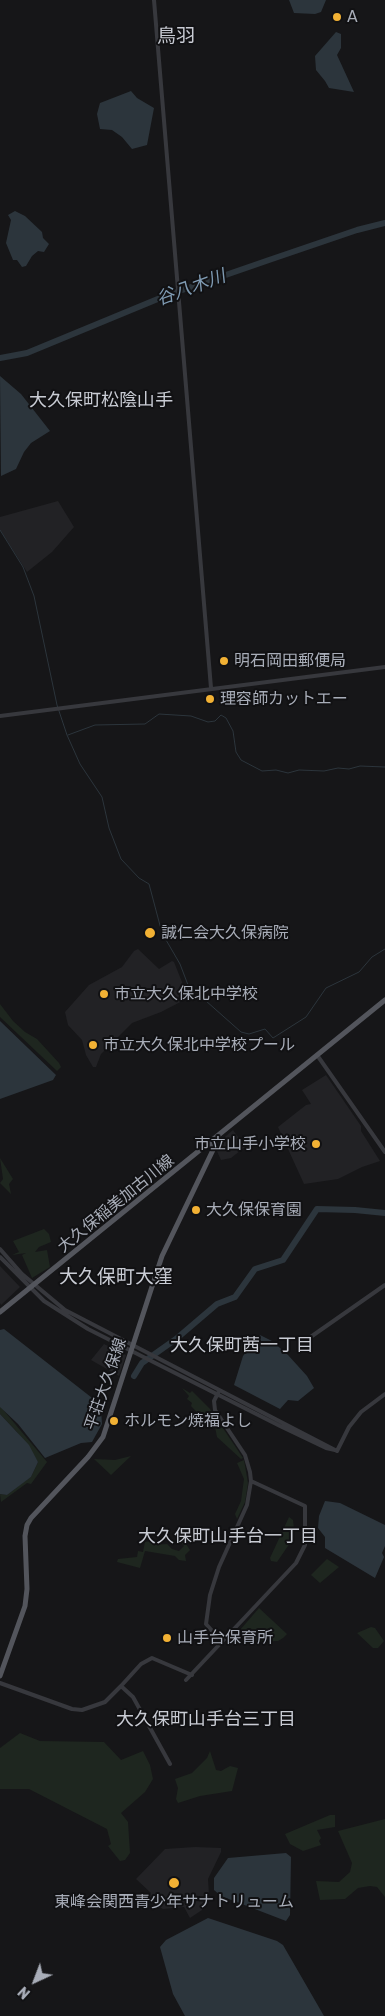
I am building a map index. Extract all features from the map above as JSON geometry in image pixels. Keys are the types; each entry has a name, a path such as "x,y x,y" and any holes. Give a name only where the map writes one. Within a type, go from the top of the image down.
{"main road":[{"name":"大久保稲美加古川線","path":"0,1312 385,1000"},
{"name":"平荘大久保線","path":"0,1676 25,1606 28,1589 25,1536 27,1526 31,1518 88,1457 102,1437 168,1242 213,1150 210,1143"}],"street":[{"path":"154,0 211,688"},
{"path":"0,716 385,667"},
{"path":"316,1055 385,1152"},
{"path":"0,1249 32,1287"},
{"path":"0,1257 62,1314 326,1448 337,1450 349,1427 361,1412 385,1394"},
{"path":"302,1342 385,1285"},
{"path":"218,1392 214,1406 215,1410 244,1454 251,1482 247,1505 219,1567 210,1595 206,1624 222,1642"},
{"path":"186,1680 296,1563 305,1544 305,1506 251,1482"},
{"path":"0,1683 72,1710 82,1710 105,1702 141,1664 152,1658 192,1674"},
{"path":"121,1686 133,1697 170,1764"}],"shaded area":[{"path":"289,0 326,0 321,12 315,14 294,13"},
{"path":"336,32 341,34 341,48 337,55 354,92 329,88 316,70 315,56"},
{"path":"131,91 137,98 154,108 147,145 132,149 122,137 112,130 100,129 97,114 100,103"},
{"path":"15,211 25,216 42,232 43,238 49,244 44,252 38,251 32,256 26,266 22,267 17,260 13,260 6,243 11,220 8,215"},
{"path":"0,376 21,394 50,431 31,443 24,452 16,469 1,476"},
{"path":"58,501 74,527 52,552 27,572 0,530 0,517"},
{"path":"138,949 159,969 172,961 174,962 184,987 190,993 190,997 161,1012 132,1023 101,1054 96,1067 93,1067 86,1055 82,1040 68,1025 65,1012 89,985 122,967 134,951"},
{"path":"0,1004 13,1021 25,1032 37,1039 59,1063 61,1067 57,1071 0,1017"},
{"path":"0,1021 56,1075 53,1080 0,1099"},
{"path":"326,1075 361,1126 361,1131 380,1161 362,1167 338,1179 304,1184 278,1127 306,1105 311,1104 302,1090"},
{"path":"233,1130 245,1147 231,1158 221,1160 216,1149 219,1142"},
{"path":"0,1158 13,1179 9,1184 11,1194 0,1183 3,1179"},
{"path":"44,1229 49,1234 51,1242 39,1247 35,1252 47,1250 50,1267 32,1278 22,1255 26,1253 12,1255 19,1252 13,1241"},
{"path":"0,1266 20,1287 1,1305 0,1303"},
{"path":"4,1329 96,1401 101,1410 102,1424 92,1442 81,1443 45,1458 18,1424 0,1407 0,1330"},
{"path":"260,1335 272,1341 288,1355 307,1376 314,1388 298,1401 288,1400 280,1409 234,1385 243,1356"},
{"path":"104,1344 126,1355 119,1376 91,1360"},
{"path":"182,1388 190,1393 192,1391 210,1409 243,1458 241,1459 217,1437 215,1427 211,1423 209,1425 191,1406 192,1403 187,1399 189,1396"},
{"path":"0,1406 47,1462 31,1484 27,1483 1,1502 0,1494 7,1495 31,1477 38,1462 17,1432 0,1414"},
{"path":"0,1414 29,1445 38,1462 31,1477 7,1495 0,1494"},
{"path":"131,1456 111,1475 94,1459 115,1460"},
{"path":"244,1460 248,1483 245,1502 237,1519 235,1514 241,1501 244,1479 237,1463"},
{"path":"325,1501 340,1503 385,1525 385,1546 382,1553 384,1557 375,1578 325,1548 325,1537 318,1528 319,1516"},
{"path":"289,1517 293,1520 294,1529 290,1543 277,1562 271,1561 270,1558"},
{"path":"180,1535 190,1550 185,1555 186,1561 179,1560 175,1556 145,1551 140,1568 117,1562 118,1559 137,1557 138,1551 143,1552 145,1542 151,1541 153,1545 167,1544 172,1549 179,1551 184,1546 180,1541"},
{"path":"327,1559 339,1567 320,1583 311,1575"},
{"path":"259,1608 287,1634 283,1638 278,1641 253,1642 240,1630"},
{"path":"371,1627 375,1628 384,1641 378,1648 373,1648 357,1633"},
{"path":"20,1733 40,1741 104,1742 121,1760 143,1751 150,1765 153,1779 145,1792 121,1813 128,1822 130,1853 125,1860 120,1861 108,1846 111,1844 107,1829 29,1789 0,1789 0,1748"},
{"path":"210,1751 216,1770 221,1771 230,1766 238,1768 232,1791 200,1796 178,1803 176,1799 178,1788 175,1779 192,1773 207,1758"},
{"path":"330,1815 335,1815 335,1827 317,1830 321,1838 319,1841 321,1845 303,1851 290,1844 285,1834"},
{"path":"385,1819 385,1897 377,1887 370,1886 358,1888 345,1899 320,1900 316,1881 339,1882 350,1872 352,1863 338,1831"},
{"name":"東峰会関西青少年サナトリューム","path":"221,1848 221,1852 208,1879 209,1895 202,1910 190,1918 184,1907 163,1909 158,1906 148,1896 151,1893 136,1879 165,1849"},
{"path":"286,1853 291,1857 290,1915 286,1921 221,1896 214,1890 214,1878 228,1858"},
{"path":"208,1918 277,1941 283,1945 324,2016 185,2016 173,1994 160,1947 166,1940"}],"waterway":[{"name":"谷八木川","path":"0,358 27,353 165,296 357,230 385,223"},
{"path":"0,530 23,567 34,596 57,705 67,735 80,764 102,797 109,828 121,859 139,878 149,884 162,933 180,964 188,985 241,1032 249,1034 265,1029 273,1038 306,1017 326,988 359,972 372,957 385,949"},
{"path":"68,735 95,725 145,724 159,714 191,716 208,722 215,721 221,715 226,718 233,731 236,752 241,760 262,771 276,770 288,773 299,770 324,771 360,766 385,767"},
{"path":"134,1376 142,1363 176,1339 217,1304 235,1297 255,1269 283,1260 317,1209 385,1213"}],"place":[{"name":"A","path":"337,17"},
{"name":"明石岡田郵便局","path":"224,661"},
{"name":"理容師カットエー","path":"210,699"},
{"name":"誠仁会大久保病院","path":"150,933"},
{"name":"市立大久保北中学校","path":"104,994"},
{"name":"市立大久保北中学校プール","path":"93,1045"},
{"name":"市立山手小学校","path":"316,1144"},
{"name":"大久保保育園","path":"196,1210"},
{"name":"ホルモン焼福よし","path":"114,1421"},
{"name":"山手台保育所","path":"167,1638"},
{"name":"東峰会関西青少年サナトリューム","path":"174,1883"}],"district":[{"name":"鳥羽","path":"176,37"},
{"name":"大久保町松陰山手","path":"101,401"},
{"name":"大久保町大窪","path":"116,1278"},
{"name":"大久保町茜一丁目","path":"242,1346"},
{"name":"大久保町山手台一丁目","path":"228,1537"},
{"name":"大久保町山手台三丁目","path":"206,1720"}]}
